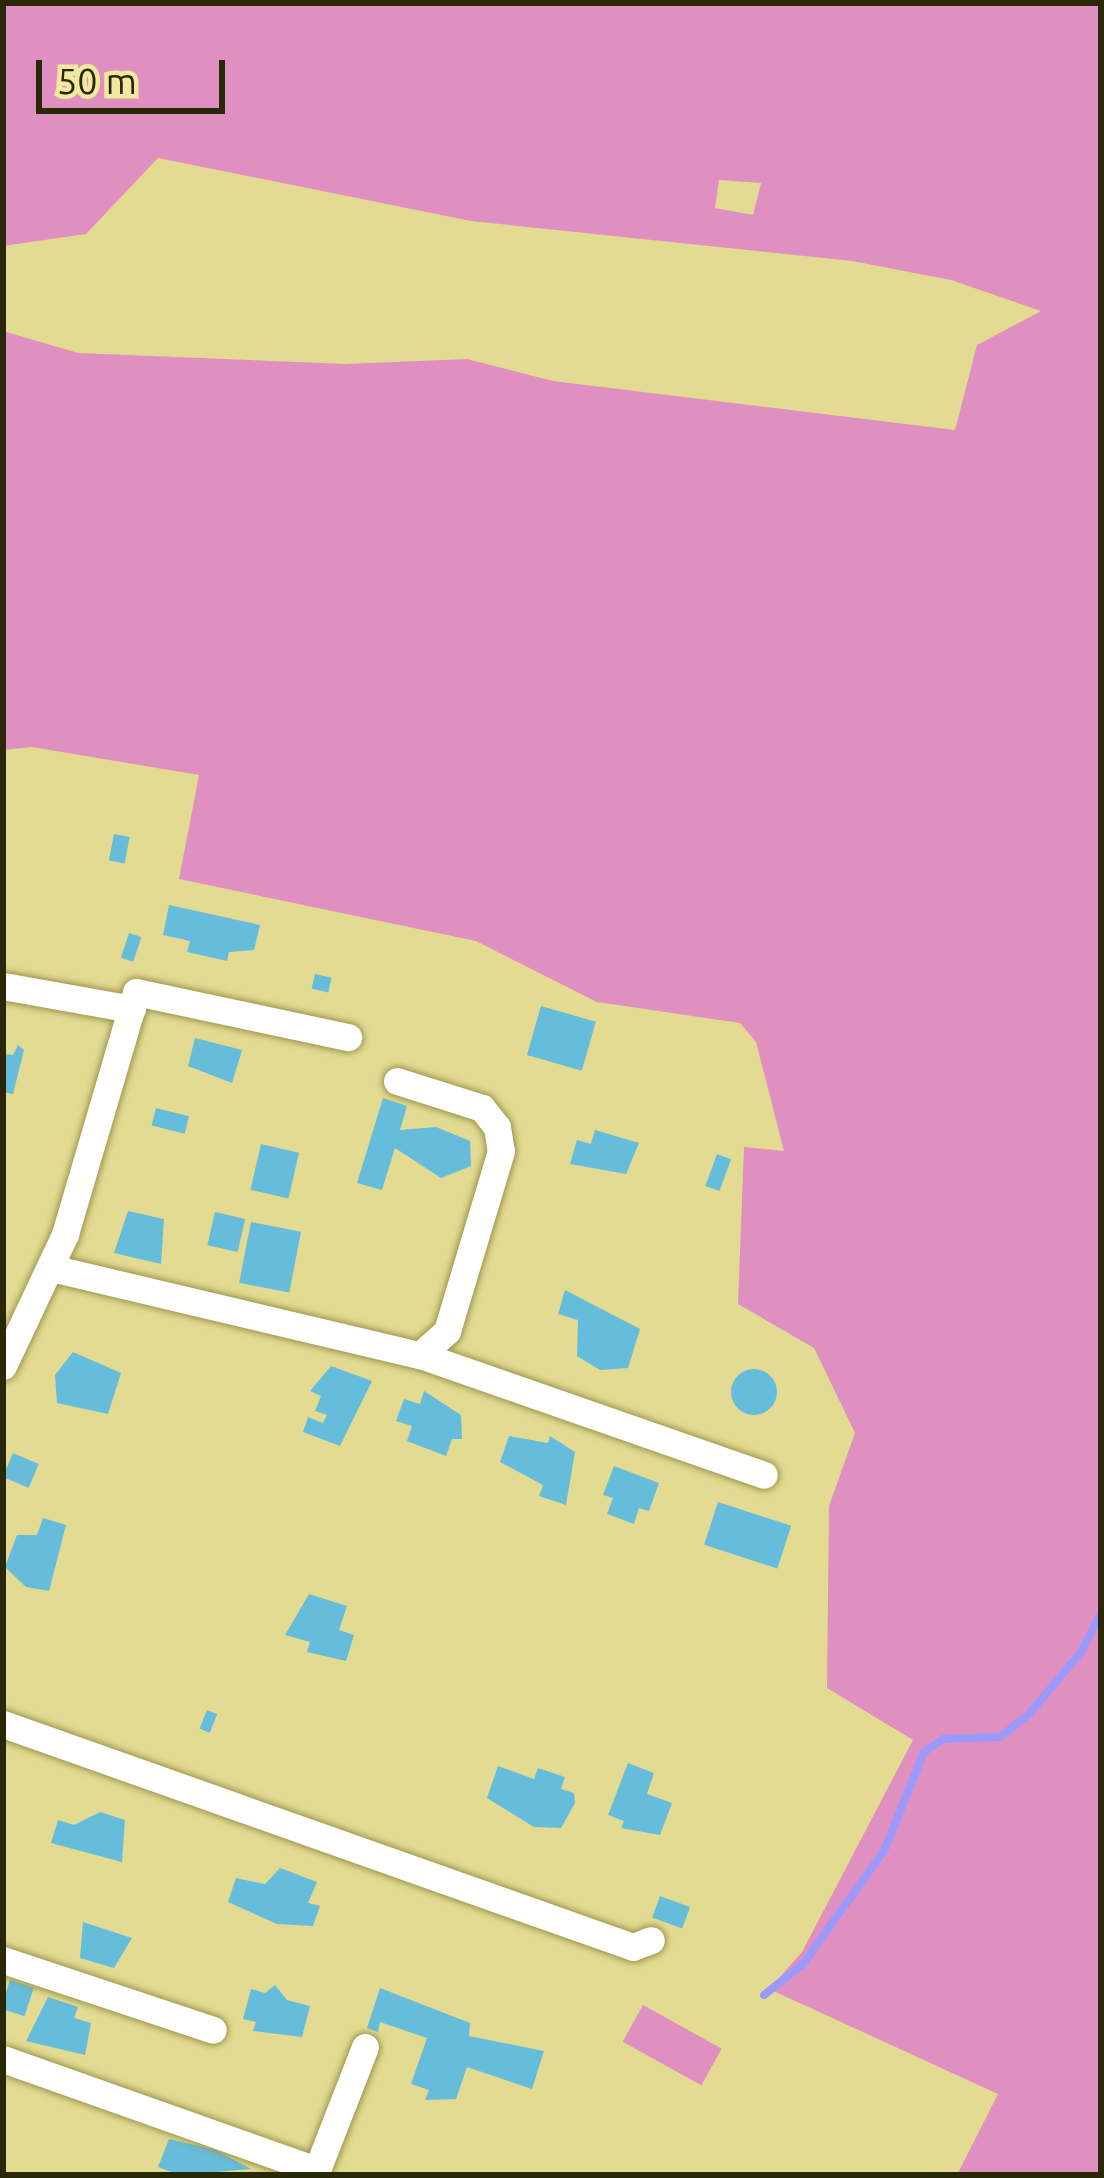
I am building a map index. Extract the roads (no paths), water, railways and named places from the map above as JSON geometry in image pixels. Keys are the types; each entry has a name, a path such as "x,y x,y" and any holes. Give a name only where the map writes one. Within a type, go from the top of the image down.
{"street":[{"path":"3,986 132,1010"},
{"path":"3,1366 51,1268 136,992 347,1037"},
{"path":"398,1082 482,1108 497,1127 501,1151 447,1330 420,1355"},
{"path":"51,1268 420,1355 764,1474"},
{"path":"3,1724 633,1947 651,1940"},
{"path":"3,1960 213,2030"},
{"path":"3,2059 317,2170 365,2047"}],"waterway":[{"path":"764,1995 803,1964 884,1851 924,1752 943,1739 1000,1737 1029,1714 1081,1652 1101,1613"}]}
